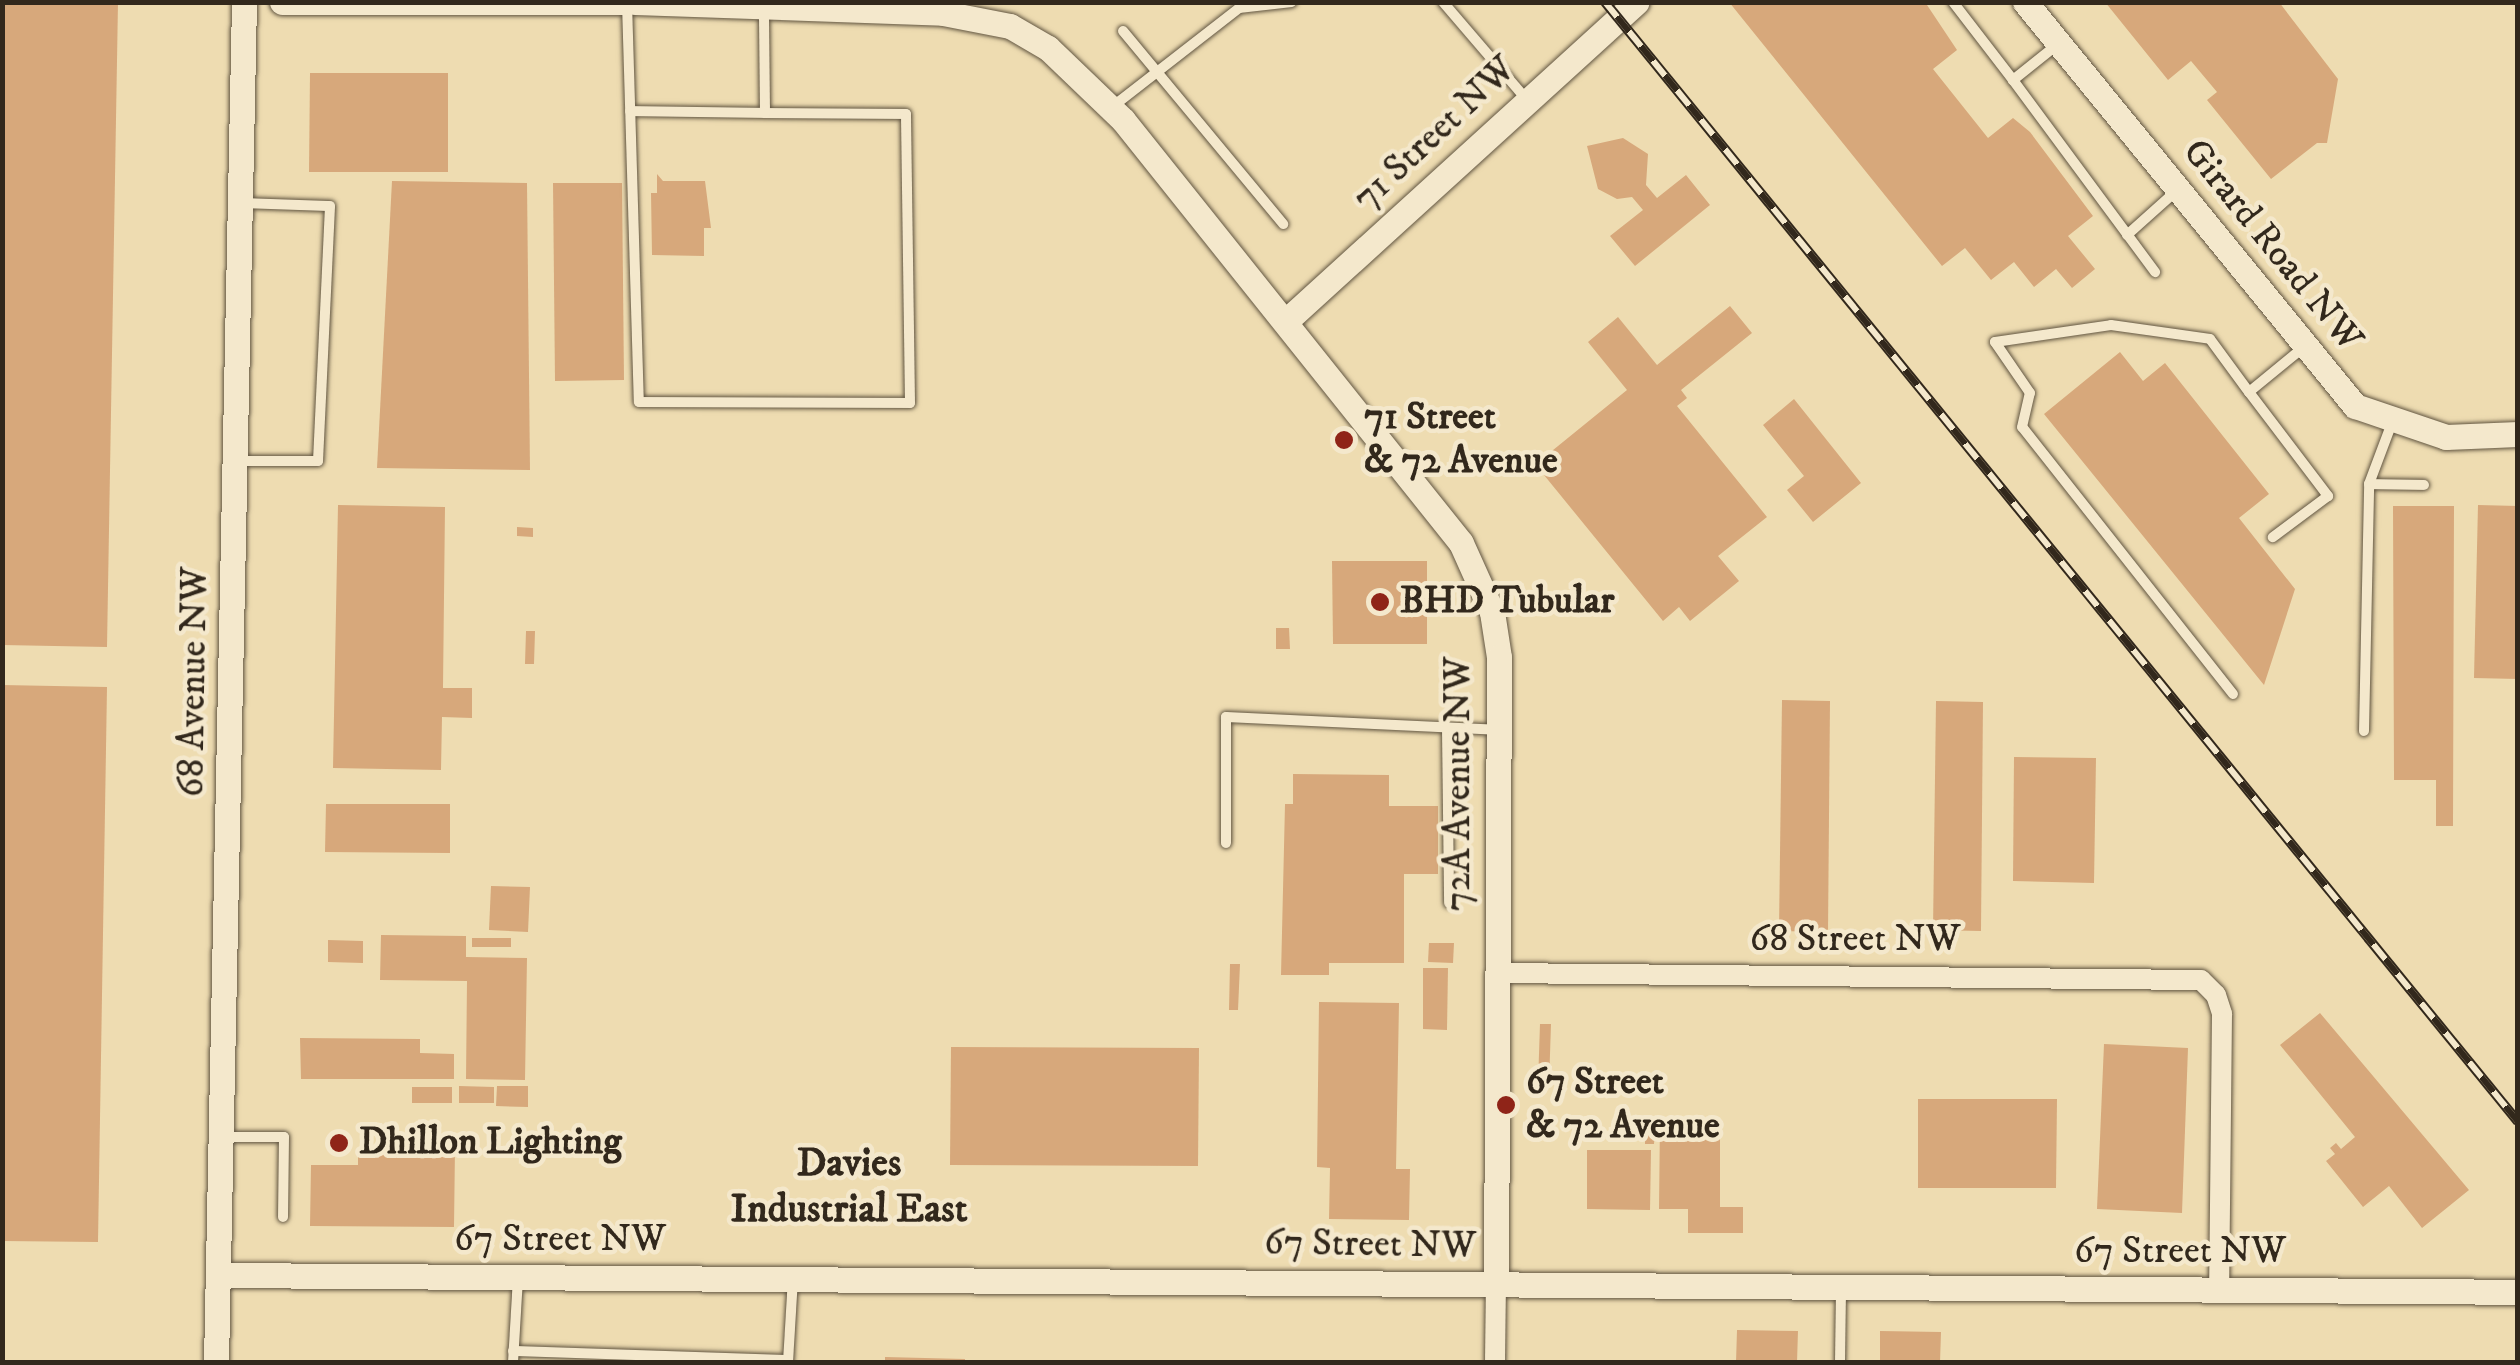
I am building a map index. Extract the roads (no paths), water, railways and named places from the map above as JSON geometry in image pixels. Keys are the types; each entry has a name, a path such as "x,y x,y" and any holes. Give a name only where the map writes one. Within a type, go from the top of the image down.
{"street":[{"name":"68 Avenue NW","path":"216,1362 222,1274 244,2"},
{"path":"282,2 624,2"},
{"path":"636,2 840,4"},
{"name":"71 Street NW","path":"1286,321 1636,2"},
{"name":"Girard Road NW","path":"2025,2 2356,406 2446,437 2518,434"},
{"name":"72A Avenue NW","path":"840,4 944,13 1010,26 1082,75 1286,321 1476,567 1496,632 1495,1362"},
{"name":"68 Street NW","path":"1497,974 2180,976 2209,987 2222,1014 2220,1289"},
{"name":"67 Street NW","path":"222,1274 2518,1292"}],"lane":[{"path":"624,2 639,402 910,403 906,114 630,111"},
{"path":"1112,108 1239,8 1292,2"},
{"path":"1444,2 1527,100"},
{"path":"1953,2 2155,272"},
{"path":"764,4 765,113"},
{"path":"1123,30 1284,224"},
{"path":"2013,80 2058,43"},
{"path":"2127,235 2177,191"},
{"path":"234,461 318,461 330,206 239,203"},
{"path":"2232,694 2022,427 2030,393 1995,342 2111,325 2210,339 2328,496 2273,537"},
{"path":"2248,392 2306,345"},
{"path":"2364,731 2369,484 2394,420"},
{"path":"2369,484 2424,485"},
{"path":"1226,843 1226,717 1498,730"},
{"path":"1447,729 1450,902"},
{"path":"224,1137 284,1137 284,1217"},
{"path":"518,1278 513,1356 788,1361 793,1279"},
{"path":"1840,1362 1841,1287"}],"railway":[{"path":"1605,2 2518,1122"}],"place":[{"name":"71 Street & 72 Avenue","path":"1344,440"},
{"name":"BHD Tubular","path":"1380,602"},
{"name":"67 Street & 72 Avenue","path":"1506,1105"},
{"name":"Dhillon Lighting","path":"339,1143"}],"district":[{"name":"Davies Industrial East","path":"849,1187"}]}
